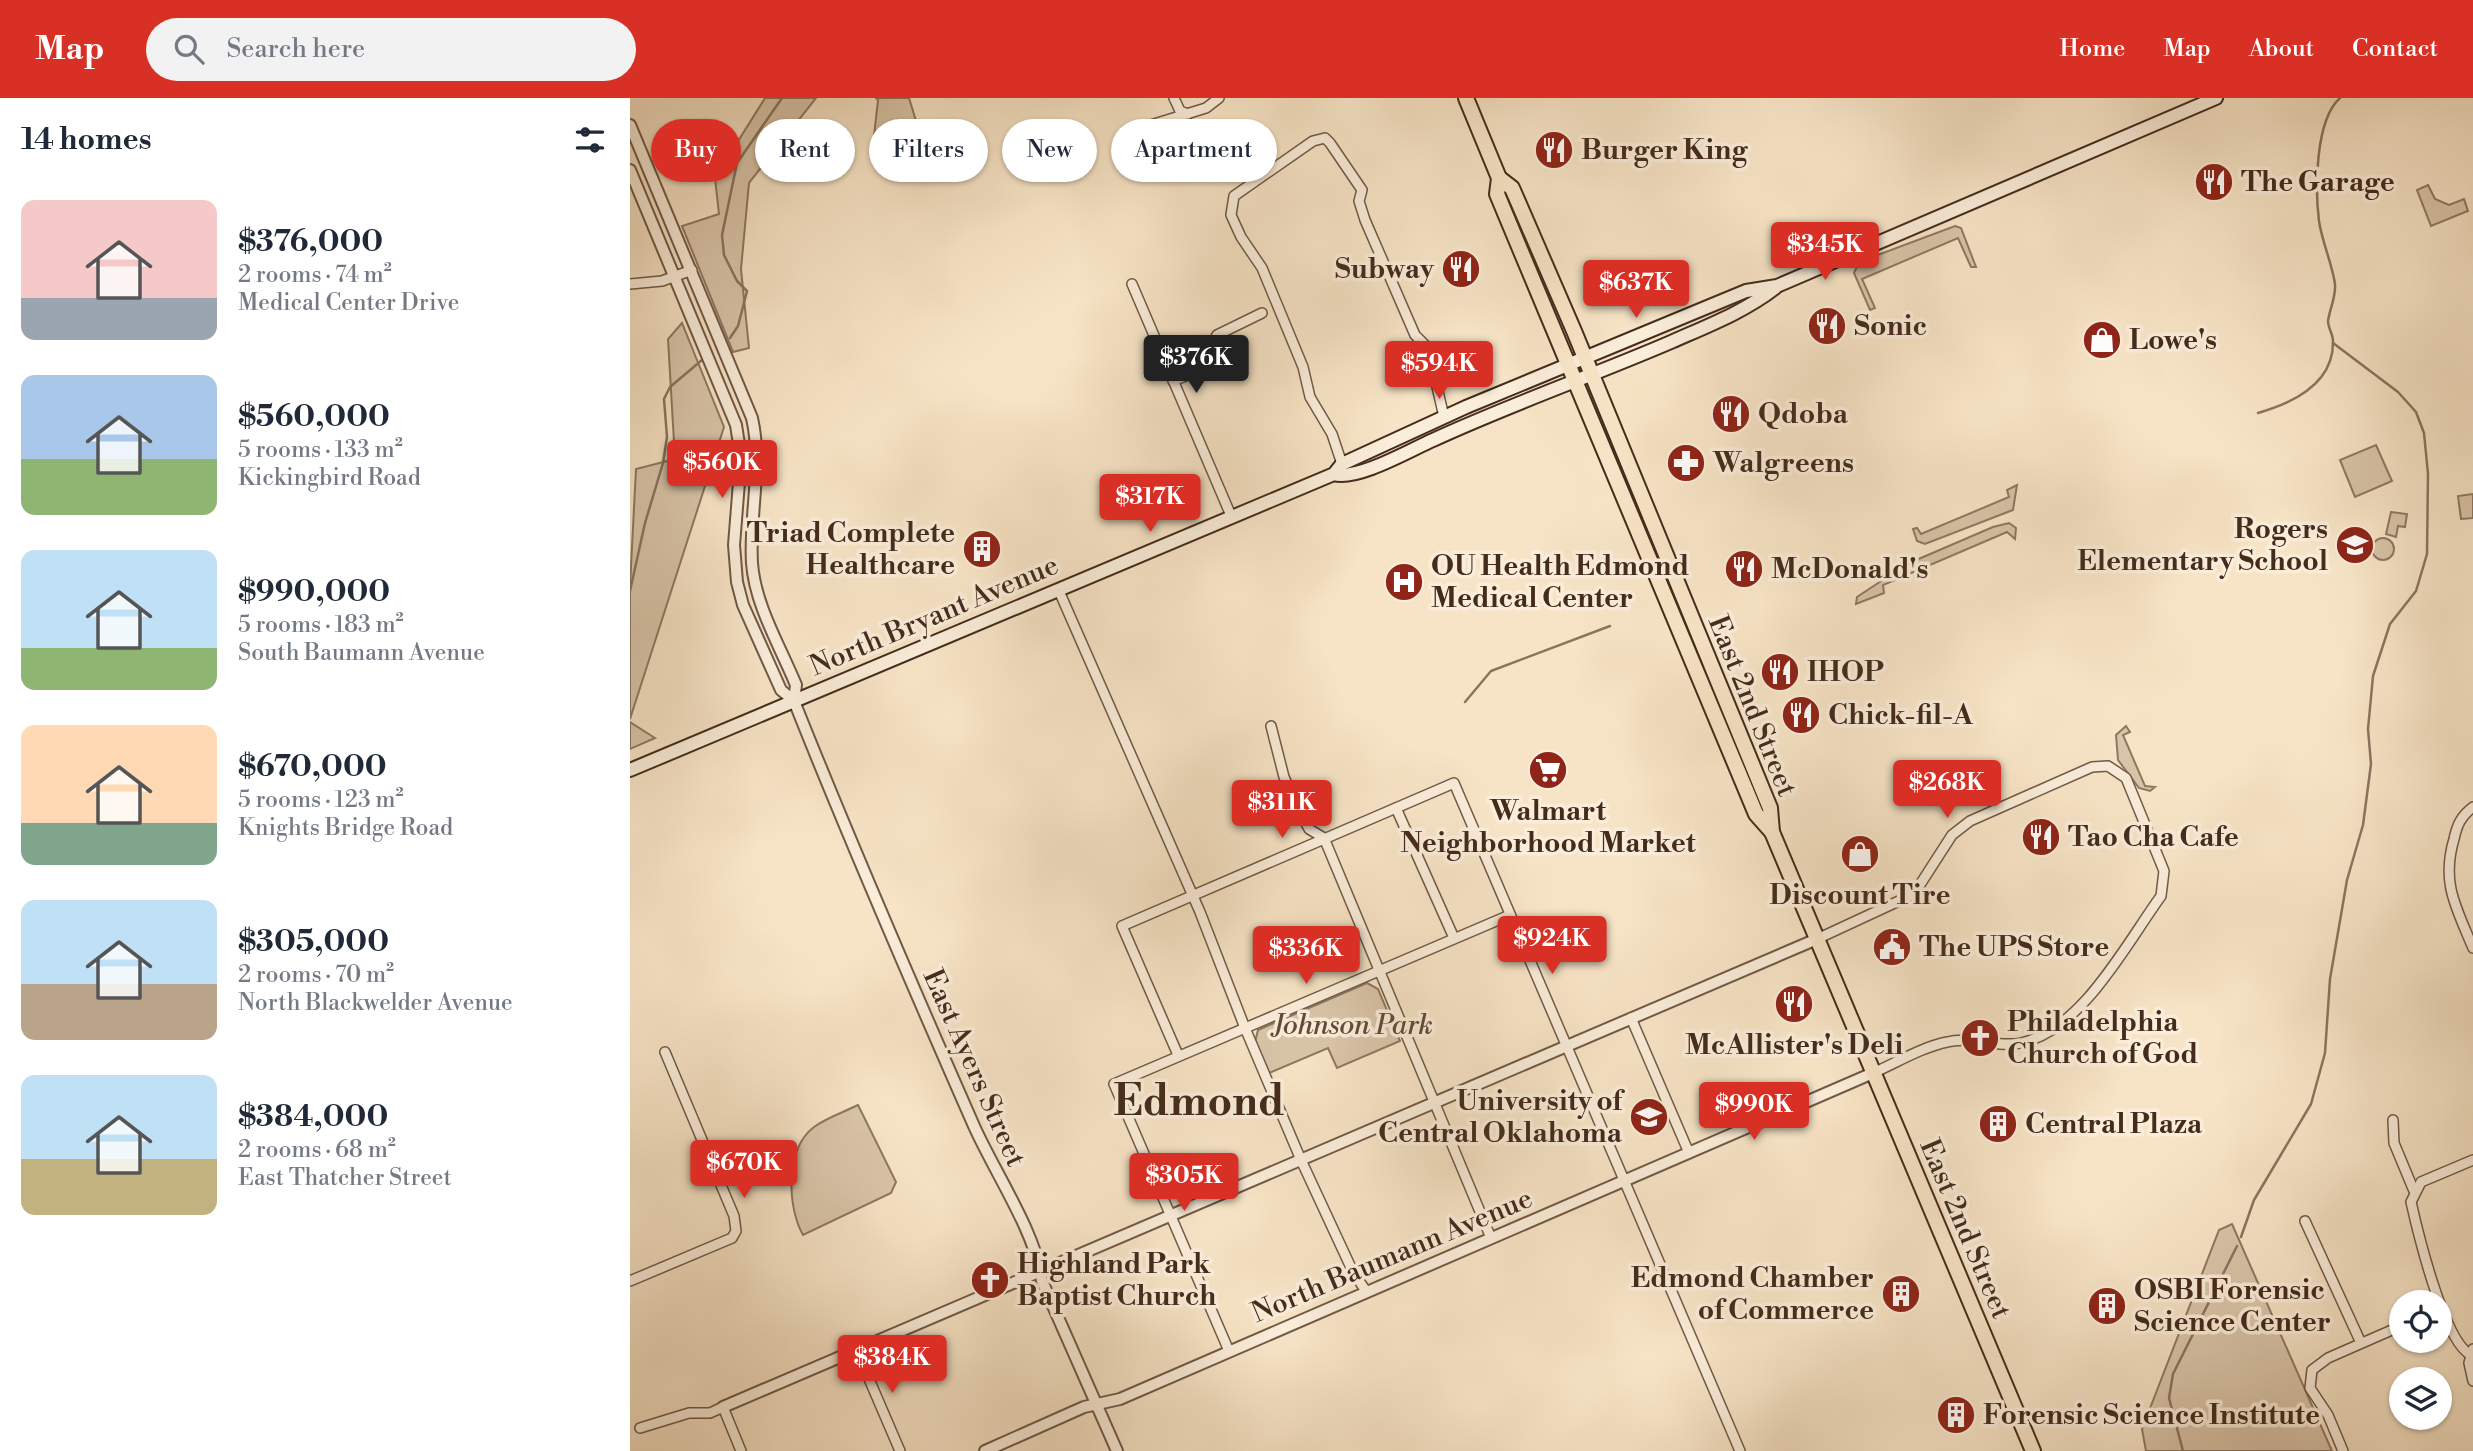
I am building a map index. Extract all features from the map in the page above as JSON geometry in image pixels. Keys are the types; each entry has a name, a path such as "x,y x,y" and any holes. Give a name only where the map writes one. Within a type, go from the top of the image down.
{"main road":[{"name":"East 2nd Street","path":"1466,98 1499,178 1497,194 1642,543 1756,814 1772,832"},
{"path":"1777,286 1753,305 1735,314 1465,425 1368,468 1343,477 1338,469 1444,417 1746,291 1777,286 2216,98"},
{"name":"East 2nd Street","path":"1499,178 1512,188 1585,359 1770,808 1772,832 2033,1451"},
{"name":"North Bryant Avenue","path":"630,770 1232,518 1338,469"},
{"path":"1642,543 1666,557"},
{"path":"1721,730 1729,733 1741,756 1754,769"}],"street":[{"path":"1174,98 1180,111 1188,114"},
{"path":"1171,119 1206,108 1219,98"},
{"path":"631,131 692,270 752,418 758,468 751,545 754,581 796,684 794,701"},
{"path":"1338,469 1332,434 1310,397 1303,367 1262,268 1241,237 1230,210 1234,196 1313,141 1325,138 1362,190 1359,201 1365,220 1415,335 1428,348 1444,417"},
{"path":"630,170 736,425 741,457 735,563 743,605 781,690 794,701"},
{"path":"642,200 658,192"},
{"path":"630,284 675,277 692,270"},
{"path":"1132,284 1232,518"},
{"path":"1173,381 1198,371 1216,335 1262,313"},
{"path":"1059,591 1192,894 1244,1028 1301,1160 1353,1272 1366,1291"},
{"name":"East Ayers Street","path":"794,701 881,915 991,1166 1040,1260 1042,1281 1117,1451"},
{"path":"1271,726 1284,777 1309,829 1324,838 1490,1238"},
{"path":"640,1428 689,1413 710,1413 1817,939 1914,894 1952,835 1970,821 2092,767 2108,766 2126,778 2161,859 2165,887 2080,1006 2064,1023 2033,1040 2007,1045 1970,1040 1946,1042 1873,1073"},
{"path":"1178,1055 1122,926 1454,783 1740,1451"},
{"path":"2473,807 2463,815 2457,826 2446,874 2473,948"},
{"path":"1396,808 1454,938"},
{"path":"1228,1351 1114,1084 1510,915"},
{"path":"1631,1018 1689,1153"},
{"path":"630,1280 732,1238 736,1231 734,1216 665,1052"},
{"name":"North Baumann Avenue","path":"985,1451 1095,1404 1120,1399 1873,1073"},
{"path":"2393,1120 2394,1143 2414,1191"},
{"path":"2436,1290 2414,1218 2411,1202 2414,1191 2421,1182 2473,1160"},
{"path":"2305,1221 2361,1343"},
{"path":"2343,1451 2328,1415 2313,1395 2309,1379 2319,1364 2389,1331"},
{"path":"2452,1333 2458,1346 2472,1352 2469,1363 2473,1381"},
{"path":"857,1351 900,1451"},
{"path":"723,1407 741,1451"}],"green space":[{"path":"765,98 816,98 799,119 755,119 755,175 749,183 741,269 749,348 733,352 682,226 719,214 715,182 741,182 741,136"},
{"path":"876,98 909,98 915,119 876,119"},
{"path":"2428,185 2435,199 2449,205 2464,199 2468,211 2431,226 2417,190"},
{"path":"1955,226 1961,228 1976,267 1971,267 1958,238 1862,279 1875,308 1870,310 1854,273 1859,262"},
{"path":"682,323 724,427 630,719 630,586 636,469 675,459 668,339"},
{"path":"2376,445 2392,481 2355,497 2340,460"},
{"path":"2017,485 2013,510 1925,544 1917,541 1913,529 1917,528 1921,534 2009,497 2007,490"},
{"path":"2473,494 2473,518 2461,519 2458,496"},
{"path":"2391,512 2407,514 2405,527 2398,526 2396,537 2386,534"},
{"path":"2009,523 2016,528 2015,539 2007,532 1883,585 1884,593 1856,604 1857,597 1907,564 1993,527"},
{"path":"2383,538 2391,541 2394,549 2391,557 2383,560 2375,557 2372,549 2375,541"},
{"path":"630,722 655,738 630,749"},
{"path":"2126,726 2130,732 2123,735 2145,786 2155,787 2150,791 2139,788 2118,760 2116,735"},
{"name":"Johnson Park","path":"1367,983 1378,989 1400,1041 1337,1068 1328,1048 1269,1073 1255,1042 1258,1030"},
{"path":"858,1105 896,1182 891,1193 803,1235 792,1194 794,1163 798,1149 814,1127"},
{"path":"2232,1224 2332,1451 2146,1451 2142,1429 2219,1230"}],"waterway":[{"path":"730,338 738,326 747,291 737,281 724,255 722,235 737,163 782,98"},
{"path":"2258,413 2285,404 2309,389 2327,369 2332,356 2333,338 2328,321 2335,284 2319,221 2317,174 2321,138 2332,108 2340,98"},
{"path":"2241,1237 2254,1200 2311,1104 2325,1053 2330,979 2347,880 2363,825 2371,764 2368,729 2373,676 2390,624 2416,591 2427,554 2428,474 2424,433 2416,412 2398,392 2333,343"},
{"path":"630,591 645,523 663,463 667,437 664,399 670,387 702,360"},
{"path":"1465,702 1491,671 1610,626"},
{"path":"2183,1451 2169,1398 2173,1374 2237,1246"}],"place":[{"name":"Burger King","path":"1554,150"},
{"name":"The Garage","path":"2214,182"},
{"name":"Subway","path":"1461,269"},
{"name":"Sonic","path":"1827,326"},
{"name":"Lowe's","path":"2102,340"},
{"name":"Qdoba","path":"1731,414"},
{"name":"Walgreens","path":"1686,463"},
{"name":"Rogers Elementary School","path":"2355,545"},
{"name":"Triad Complete Healthcare","path":"982,549"},
{"name":"McDonald's","path":"1744,569"},
{"name":"OU Health Edmond Medical Center","path":"1404,582"},
{"name":"IHOP","path":"1780,672"},
{"name":"Chick-fil-A","path":"1801,715"},
{"name":"Walmart Neighborhood Market","path":"1548,770"},
{"name":"Tao Cha Cafe","path":"2041,837"},
{"name":"Discount Tire","path":"1860,854"},
{"name":"The UPS Store","path":"1892,947"},
{"name":"McAllister's Deli","path":"1794,1004"},
{"name":"Philadelphia Church of God","path":"1980,1038"},
{"name":"University of Central Oklahoma","path":"1649,1117"},
{"name":"Central Plaza","path":"1998,1124"},
{"name":"Highland Park Baptist Church","path":"990,1280"},
{"name":"Edmond Chamber of Commerce","path":"1901,1294"},
{"name":"OSBI Forensic Science Center","path":"2107,1306"},
{"name":"Forensic Science Institute","path":"1956,1415"}],"district":[{"name":"Edmond","path":"1199,1102"}]}
